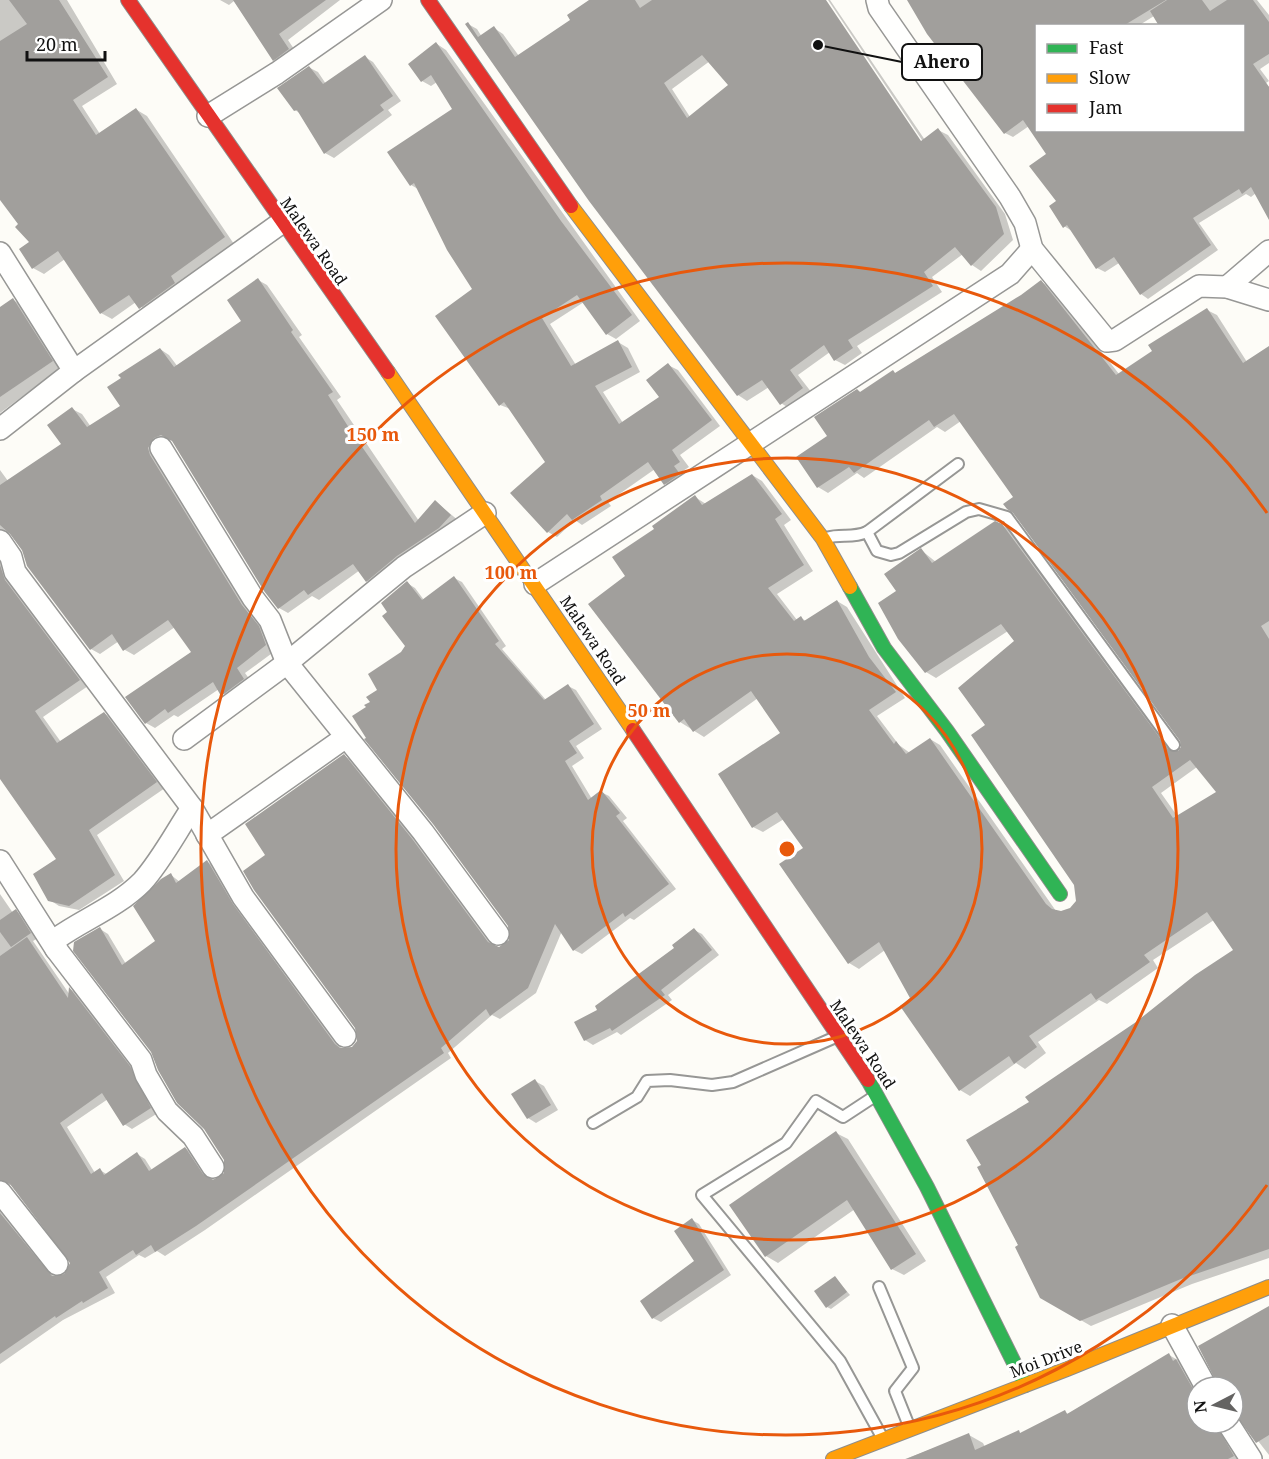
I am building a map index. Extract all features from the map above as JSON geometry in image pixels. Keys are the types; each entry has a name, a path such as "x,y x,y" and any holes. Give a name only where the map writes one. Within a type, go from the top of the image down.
{"street":[{"name":"Malewa Road","path":"128,0 281,223 536,584 813,1000 841,1035 878,1095 941,1214 1025,1385"},
{"path":"208,116 277,73 381,0"},
{"path":"428,0 575,211 823,539 884,648 947,731 1060,894"},
{"path":"877,0 879,9 1010,197 1025,223 1032,249 1107,341 1115,340 1198,286 1227,287 1269,300"},
{"path":"0,429 74,371 281,223"},
{"path":"536,584 1010,274 1032,249"},
{"path":"1227,287 1269,251"},
{"path":"0,253 5,275 74,371"},
{"path":"161,448 253,598 270,620 287,663 416,823 498,934"},
{"path":"184,739 287,663 404,567 485,513"},
{"path":"0,541 11,557 15,572 192,808 243,897 345,1036"},
{"path":"207,835 346,738"},
{"path":"56,949 56,939 74,925 99,915 142,881 192,808"},
{"path":"0,861 56,949 141,1060 146,1075 166,1111 193,1136 213,1167"},
{"path":"0,1192 57,1264"},
{"name":"Moi Drive","path":"834,1459 1269,1287"},
{"path":"1172,1324 1200,1375"},
{"path":"1236,1435 1251,1459"}],"lane":[{"path":"823,539 840,535 855,537 867,532 958,464"},
{"path":"867,532 877,551 891,555 899,553 966,512 980,509 1007,517 1174,745"},
{"path":"593,1123 637,1097 647,1081 670,1080 712,1085 733,1082 841,1035"},
{"path":"878,1095 843,1117 816,1101 786,1143 702,1195 840,1361 883,1440"},
{"path":"879,1287 913,1368 895,1391 910,1430"}],"building":[{"path":"9,0 59,0 108,77 73,100 96,135 136,108 225,237 171,276 175,283 139,309 129,295 100,314 58,251 32,269 19,249 29,242 15,227 18,224 0,200 0,41 27,24"},
{"path":"233,0 326,0 279,34 289,49 273,61"},
{"path":"589,0 635,0 640,8 652,0 826,0 921,141 938,128 996,207 1004,234 971,266 955,247 924,272 933,286 848,340 853,348 834,361 824,345 790,370 803,388 780,405 762,380 737,396 589,201 465,24 468,22 478,37 494,26 515,57 570,20 567,15","holes":["702,55 728,85 687,118 664,83"]},
{"path":"907,0 1166,0 1126,24 1035,24 1035,132 1245,132 1245,24 1158,24 1150,11 1167,0 1202,0 1210,11 1227,0 1253,0 1269,22 1269,54 1253,64 1269,87 1269,220 1251,187 1242,194 1239,189 1193,218 1211,245 1140,295 1114,257 1096,269 1067,225 1063,228 1049,206 1056,201 1029,166 1046,154 1023,120 1004,134 927,34"},
{"path":"436,42 561,221 632,315 606,335 577,295 542,318 571,366 618,340 632,367 595,386 619,424 659,397 646,380 668,363 712,420 672,450 680,462 674,466 680,474 664,485 648,462 600,496 602,500 572,520 567,514 547,533 510,493 545,462 504,402 499,406 435,316 472,289 447,250 414,183 410,186 387,152 452,109 431,75 421,82 408,64"},
{"path":"365,55 393,96 380,105 384,110 324,154 297,110 294,111 277,88 309,66 323,84"},
{"path":"258,278 293,330 291,332 333,392 328,395 351,431 415,523 435,500 451,515 439,528 397,556 366,582 353,564 308,595 304,590 278,609 264,591 172,441 161,435 154,438 148,448 150,455 242,605 259,626 266,645 237,668 244,679 221,696 213,682 168,713 165,709 145,724 125,697 191,652 168,620 123,651 112,634 90,650 27,566 22,550 0,525 0,485 61,444 47,425 72,407 87,427 120,406 107,387 121,378 118,375 160,348 174,367 241,321 227,300"},
{"path":"1041,280 1116,375 1152,351 1148,345 1207,308 1243,363 1269,346 1269,621 1261,626 1269,639 1269,1249 1181,1279 1080,1321 1040,1298 1015,1247 1018,1245 977,1167 981,1165 966,1140 1029,1102 1025,1097 1136,1022 1195,975 1233,950 1207,912 1144,955 1150,962 1096,1000 1091,993 1029,1036 1037,1047 1014,1064 1009,1056 959,1091 900,1006 910,998 879,942 848,964 779,864 803,848 777,812 752,828 718,774 780,733 751,691 693,732 684,719 679,723 588,604 625,576 612,557 654,529 652,526 695,495 702,505 752,474 782,514 775,519 804,565 768,588 794,621 801,616 804,621 837,600 869,657 896,692 869,710 894,744 896,741 906,754 930,738 1046,904 1052,909 1061,911 1070,908 1076,901 1074,885 971,735 985,725 958,688 1014,641 1001,624 925,673 898,639 878,603 896,591 884,574 921,548 932,563 995,521 1002,524 1168,749 1178,751 1181,747 1180,741 1013,513 1003,504 1013,497 954,414 934,427 929,420 854,473 849,467 817,488 796,457 827,436 814,417 857,389 860,392 893,370 895,373 1021,295","holes":["1190,760 1216,792 1173,818 1152,787"]},
{"path":"13,298 53,361 0,397 0,307"},
{"path":"0,565 5,580 80,680 35,711 57,743 104,712 157,782 89,830 115,875 69,906 48,901 33,874 56,859 0,779"},
{"path":"454,576 499,641 495,644 544,700 568,684 594,724 569,741 577,753 565,761 588,800 601,790 620,813 616,816 669,884 625,917 623,913 573,951 555,924 528,988 490,1016 486,1009 441,1048 444,1053 196,1226 155,1252 151,1245 136,1255 133,1250 99,1272 108,1288 56,1318 55,1316 0,1354 0,1213 52,1276 64,1274 70,1263 10,1184 0,1180 0,956 27,937 68,998 69,987 130,1066 151,1108 123,1126 102,1093 60,1123 91,1174 100,1168 104,1175 137,1152 149,1171 185,1147 203,1174 213,1180 224,1173 224,1160 204,1129 177,1103 158,1070 151,1052 73,951 74,942 100,927 122,965 155,941 133,906 161,879 171,873 176,883 207,860 233,904 335,1044 340,1048 352,1047 357,1041 355,1028 254,890 243,871 265,855 245,824 344,754 413,840 488,942 499,947 509,940 508,926 433,824 364,739 366,738 352,716 366,707 364,705 370,702 366,697 377,690 368,674 401,652 405,646 382,616 387,612 381,603 407,581 422,600"},
{"path":"16,909 31,933 11,947 0,932 0,920"},
{"path":"694,928 712,950 661,990 665,995 612,1031 610,1028 584,1041 574,1022 597,1010 595,1006 674,948 672,945"},
{"path":"535,1079 551,1105 527,1119 511,1094"},
{"path":"836,1131 916,1254 891,1270 847,1200 765,1257 729,1205"},
{"path":"692,1218 724,1270 652,1319 640,1301 694,1261 674,1231"},
{"path":"835,1276 847,1292 826,1308 814,1291"},
{"path":"1269,1306 1269,1435 1256,1443 1245,1428 1245,1375 1213,1375 1198,1346"},
{"path":"1169,1353 1173,1361 1176,1359 1185,1375 1185,1435 1222,1435 1234,1456 1228,1459 906,1459 969,1433 975,1450 1019,1430 1020,1433 1065,1410 1067,1414"}],"traffic: fast":[{"path":"850,587 884,648 947,731 1060,894"},
{"path":"868,1080 927,1187 1025,1385"}],"traffic: slow":[{"path":"571,206 823,539 850,587"},
{"path":"388,372 633,730"},
{"path":"833,1459 1067,1369 1269,1287"}],"traffic: jam":[{"path":"128,0 388,372"},
{"path":"428,0 571,206"},
{"path":"633,730 868,1080"}],"place":[{"name":"Ahero","path":"818,45"}]}
